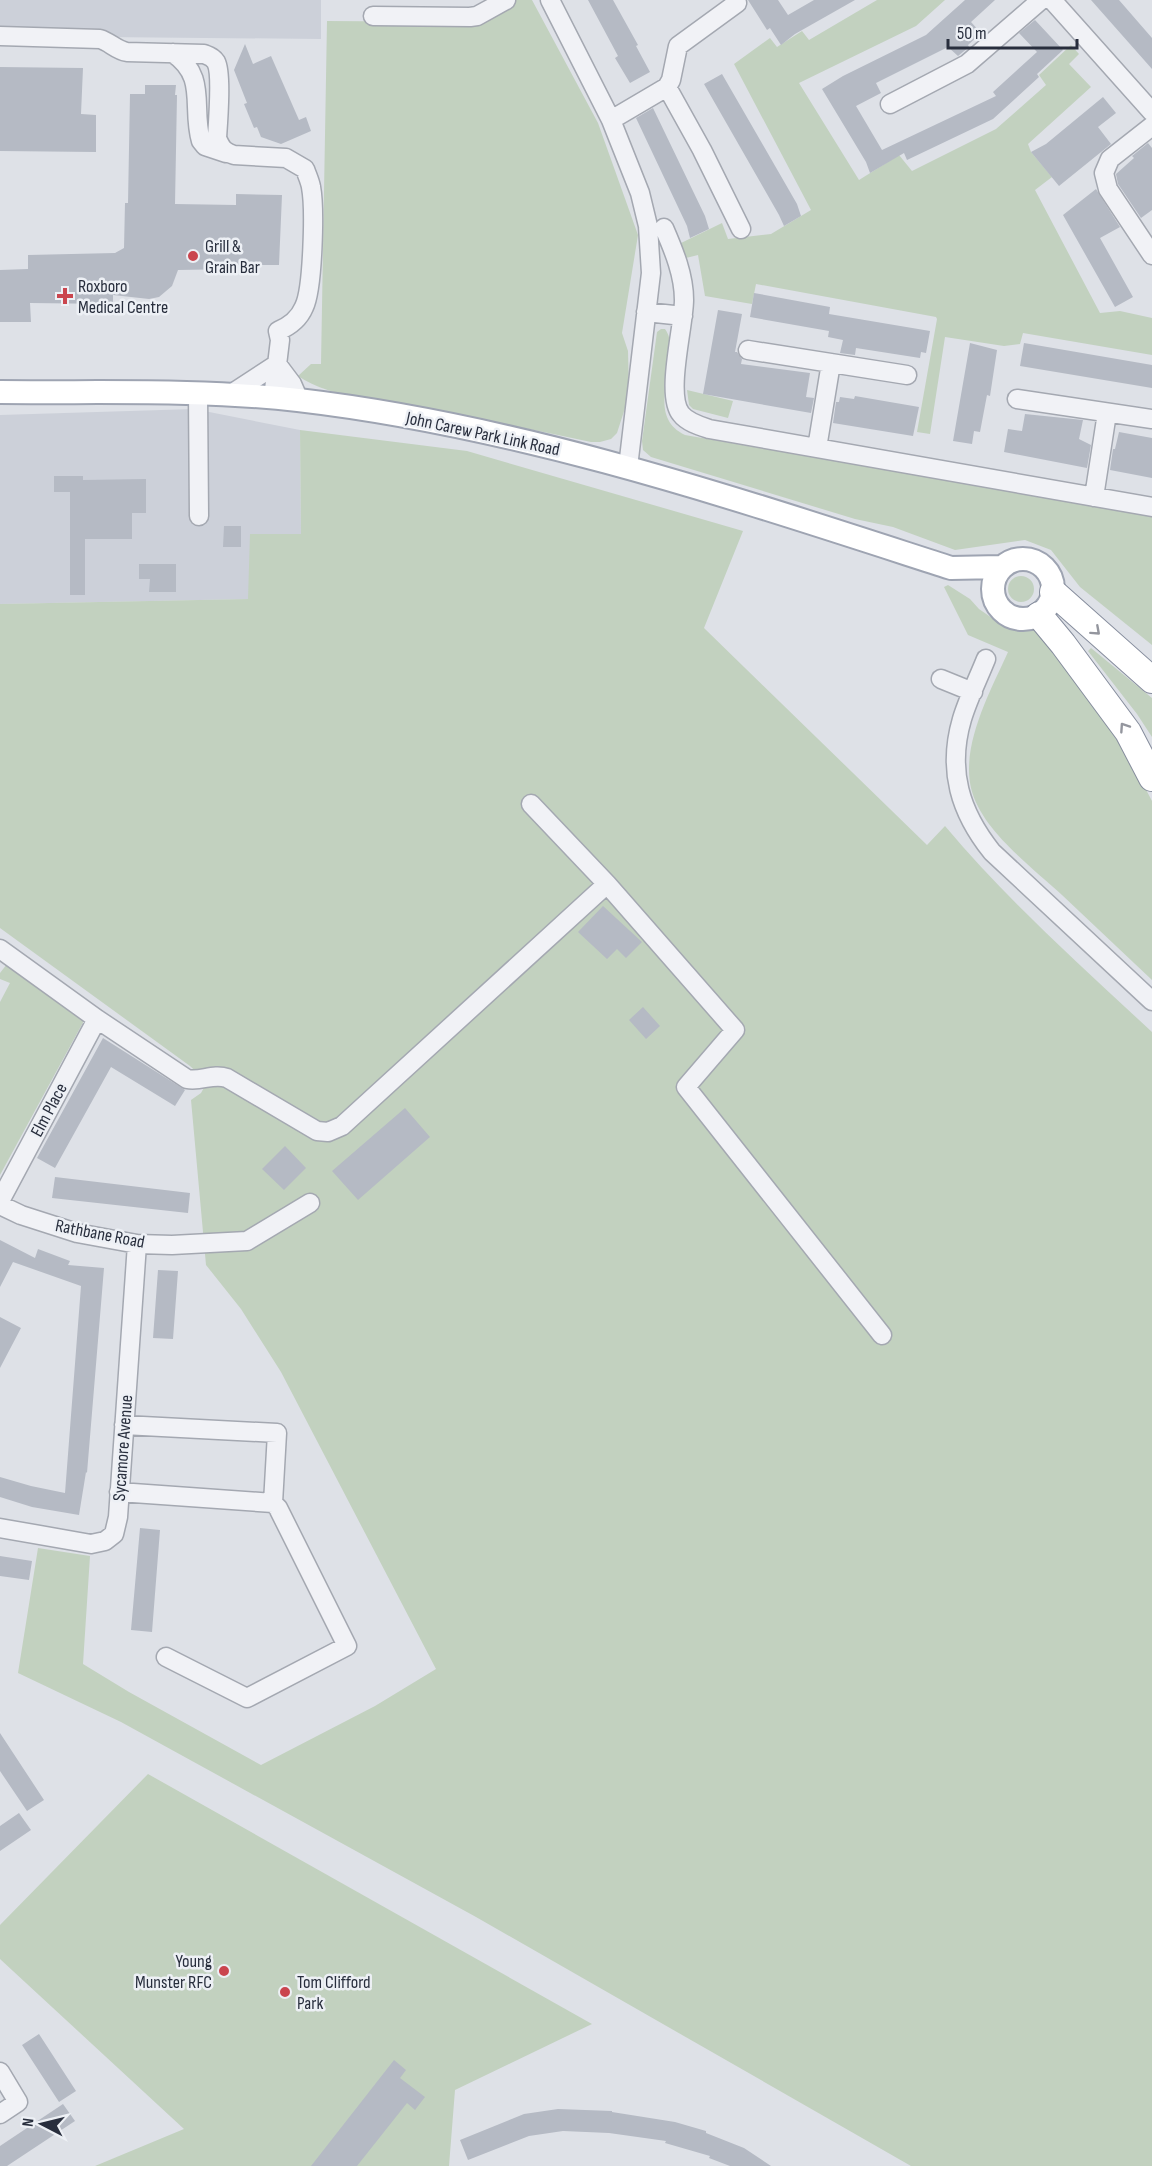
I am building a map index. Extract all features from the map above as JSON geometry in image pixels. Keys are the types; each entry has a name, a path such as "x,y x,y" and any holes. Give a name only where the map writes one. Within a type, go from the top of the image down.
{"highway":[{"path":"1053,592 1152,680"},
{"path":"1039,615 1128,732 1152,778"}],"main road":[{"name":"John Carew Park Link Road","path":"0,392 198,394 299,400 376,412 506,436 628,467 951,568 1002,567"},
{"path":"1018,559 1036,561 1049,574 1053,592 1049,605 1039,615 1019,620 1003,613 994,601 993,583 1002,567 1018,559"},
{"name":"John Carew Park Link Road","path":"951,568 994,601"}],"street":[{"path":"380,11 471,17 506,0"},
{"path":"550,0 611,120 639,193 648,226 651,256 628,467"},
{"path":"890,104 967,64 1041,0"},
{"path":"1052,0 1152,112"},
{"path":"611,120 667,87 671,80 678,46 737,3"},
{"path":"0,36 100,39 106,40 120,51 211,56 217,62 217,138 226,153"},
{"path":"173,53 184,61 196,84 201,141 205,146 226,153 286,158 296,162 304,169 311,189 312,265 308,297 294,321 278,331 280,340 273,398"},
{"path":"667,87 702,150 741,230"},
{"path":"1152,126 1110,159 1104,173 1108,189 1152,255"},
{"path":"664,228 680,274 684,298 675,396 680,414 687,420 709,429 1152,507"},
{"path":"646,312 683,316"},
{"path":"748,350 907,375"},
{"path":"817,448 831,363"},
{"path":"228,396 278,364"},
{"path":"278,364 292,384 299,400"},
{"path":"198,394 199,516"},
{"path":"1017,399 1152,419"},
{"path":"1094,497 1107,413"},
{"path":"986,659 961,721 956,772 961,796 973,826 992,852 1152,1001"},
{"path":"941,679 973,692"},
{"path":"531,804 607,884 735,1030 687,1087 882,1335"},
{"path":"1,954 187,1079 220,1076 317,1131 328,1132 342,1126 607,884"},
{"name":"Elm Place","path":"0,1203 97,1019"},
{"name":"Rathbane Road","path":"0,1203 21,1215 76,1233 137,1244 247,1241 310,1203"},
{"name":"Sycamore Avenue","path":"0,1528 99,1544 114,1534 137,1244"},
{"path":"124,1425 277,1433 273,1503"},
{"path":"119,1492 273,1503 278,1508 347,1646 247,1698 166,1657"},
{"path":"0,2072 18,2102 0,2114"}],"shaded area":[{"path":"0,0 321,0 321,39 0,36"},
{"path":"194,409 300,430 301,535 248,599 0,604 0,415"}],"green space":[{"path":"516,0 532,0 598,123 638,235 622,333 628,351 629,390 617,433 611,439 600,442 367,400 328,390 298,376 311,364 321,364 327,21 474,22"},
{"path":"877,0 945,0 916,26 799,83 859,180 899,155 912,171 996,129 1046,85 1039,75 1071,45 1079,54 1069,64 1091,87 1028,144 1031,152 1052,177 1035,190 1100,313 1120,311 1152,318 1152,355 1023,333 1020,344 1004,346 945,337 930,434 917,432 936,317 756,284 752,304 705,296 698,255 686,258 679,244 722,223 728,239 771,234 811,210 734,64 770,38 777,47 802,31 809,40"},
{"path":"665,329 670,341 671,355 664,399 666,413 672,425 685,435 1152,516 1152,645 1080,587 1051,550 1025,540 955,550 893,527 855,519 651,457 643,450 642,441 657,332"},
{"path":"687,390 733,401 728,418 693,409 689,405"},
{"path":"300,430 467,451 743,531 704,628 927,845 945,826 1019,907 1152,1032 1152,2166 911,2166 476,1917 121,1722 18,1673 38,1548 90,1556 83,1664 261,1765 375,1706 436,1669 281,1372 241,1309 206,1265 191,1100 201,1093 207,1082 190,1066 0,928 0,604 248,599 250,534 301,534"},
{"path":"1021,576 1030,580 1034,589 1030,598 1021,602 1012,598 1008,589 1012,580"},
{"path":"948,585 970,599 992,618 1021,628 1035,630 1064,661 1093,702 1132,763 1152,801 1152,980 996,833 977,803 971,788 970,754 979,718 1008,652 968,635 944,587"},
{"path":"1091,648 1152,698 1152,737 1088,651"},
{"path":"7,964 86,1017 0,1175 0,1002 10,983 0,979 0,973"},
{"name":"Tom Clifford Park","path":"148,1774 592,2024 455,2090 449,2166 95,2166 184,2129 0,1959 0,1925"}],"building":[{"path":"588,0 613,0 650,72 630,83 615,58 618,56"},
{"path":"748,0 778,0 788,15 814,0 855,0 795,34 781,45 770,28 767,30"},
{"path":"965,0 995,0 971,22 981,33 968,45 969,47 958,56 948,47 876,83 881,93 856,106 882,150 996,96 993,92 1037,52 1019,33 1035,20 1063,50 1037,74 1039,77 993,119 907,160 904,153 870,173 866,162 822,89 843,76 926,35"},
{"path":"1091,0 1119,0 1152,38 1152,69"},
{"path":"245,44 253,64 271,56 299,120 306,117 311,131 281,144 261,137 257,127 254,128 234,70"},
{"path":"0,67 83,68 81,114 96,115 96,152 0,151"},
{"path":"722,74 797,204 801,216 784,226 704,84"},
{"path":"145,85 176,85 175,204 236,205 236,194 282,195 279,265 234,265 235,269 178,270 172,286 159,297 149,299 113,295 113,304 30,303 31,322 0,322 0,270 28,269 28,255 115,253 124,248 125,203 128,203 130,94 145,94"},
{"path":"1103,97 1116,113 1098,127 1111,144 1059,186 1031,152 1046,144"},
{"path":"653,108 705,216 709,229 690,238 687,226 636,118"},
{"path":"1148,143 1152,148 1152,210 1141,218 1118,184 1116,174"},
{"path":"1096,189 1120,227 1100,238 1133,297 1115,307 1063,215"},
{"path":"754,293 830,307 829,314 930,331 926,353 921,352 920,358 856,348 855,355 840,353 843,340 828,337 829,331 750,317"},
{"path":"718,310 742,314 735,352 742,359 741,364 810,373 806,397 814,398 811,413 703,394"},
{"path":"970,343 997,350 990,396 987,395 980,432 974,431 972,444 953,441"},
{"path":"1024,343 1152,365 1152,388 1020,366"},
{"path":"855,396 919,407 913,436 833,423 836,402 839,402 840,397 854,399"},
{"path":"1025,414 1083,420 1079,439 1091,445 1087,468 1004,452 1008,429 1022,431"},
{"path":"1119,432 1152,438 1152,478 1110,470 1113,449 1115,449"},
{"path":"54,476 83,476 83,480 146,479 146,513 132,513 132,539 85,539 85,595 70,595 70,492 54,492"},
{"path":"224,526 241,526 241,547 223,547"},
{"path":"139,564 176,564 176,592 149,592 150,579 139,579"},
{"path":"603,906 642,942 626,958 617,949 607,959 578,932"},
{"path":"643,1007 660,1026 646,1039 629,1020"},
{"path":"103,1038 185,1090 175,1106 111,1067 55,1168 37,1158"},
{"path":"405,1108 430,1137 358,1200 332,1171"},
{"path":"285,1146 306,1168 284,1190 262,1169"},
{"path":"55,1177 190,1193 188,1213 52,1198"},
{"path":"0,1240 35,1258 38,1249 70,1261 68,1265 104,1268 87,1473 79,1515 32,1507 0,1497 0,1477 65,1493 81,1286 13,1262 0,1287"},
{"path":"158,1270 178,1271 173,1339 153,1338"},
{"path":"0,1317 21,1328 0,1368"},
{"path":"140,1528 160,1530 152,1632 131,1630"},
{"path":"0,1556 32,1561 29,1580 0,1576"},
{"path":"0,1733 44,1800 27,1811 0,1771"},
{"path":"19,1813 31,1830 0,1851 0,1826"},
{"path":"39,2034 76,2091 59,2102 22,2045"},
{"path":"394,2060 406,2070 400,2078 425,2097 415,2110 407,2103 357,2166 311,2166"},
{"path":"63,2104 75,2121 7,2166 0,2166 0,2146"},
{"path":"558,2109 612,2111 675,2122 706,2131 706,2133 744,2148 771,2166 730,2166 709,2158 710,2156 665,2143 666,2141 609,2133 563,2131 529,2136 468,2160 460,2140 524,2114"}],"place":[{"name":"Grill & Grain Bar","path":"193,256"},
{"name":"Roxboro Medical Centre","path":"65,296"},
{"name":"Young Munster RFC","path":"224,1971"},
{"name":"Tom Clifford Park","path":"285,1992"}]}
